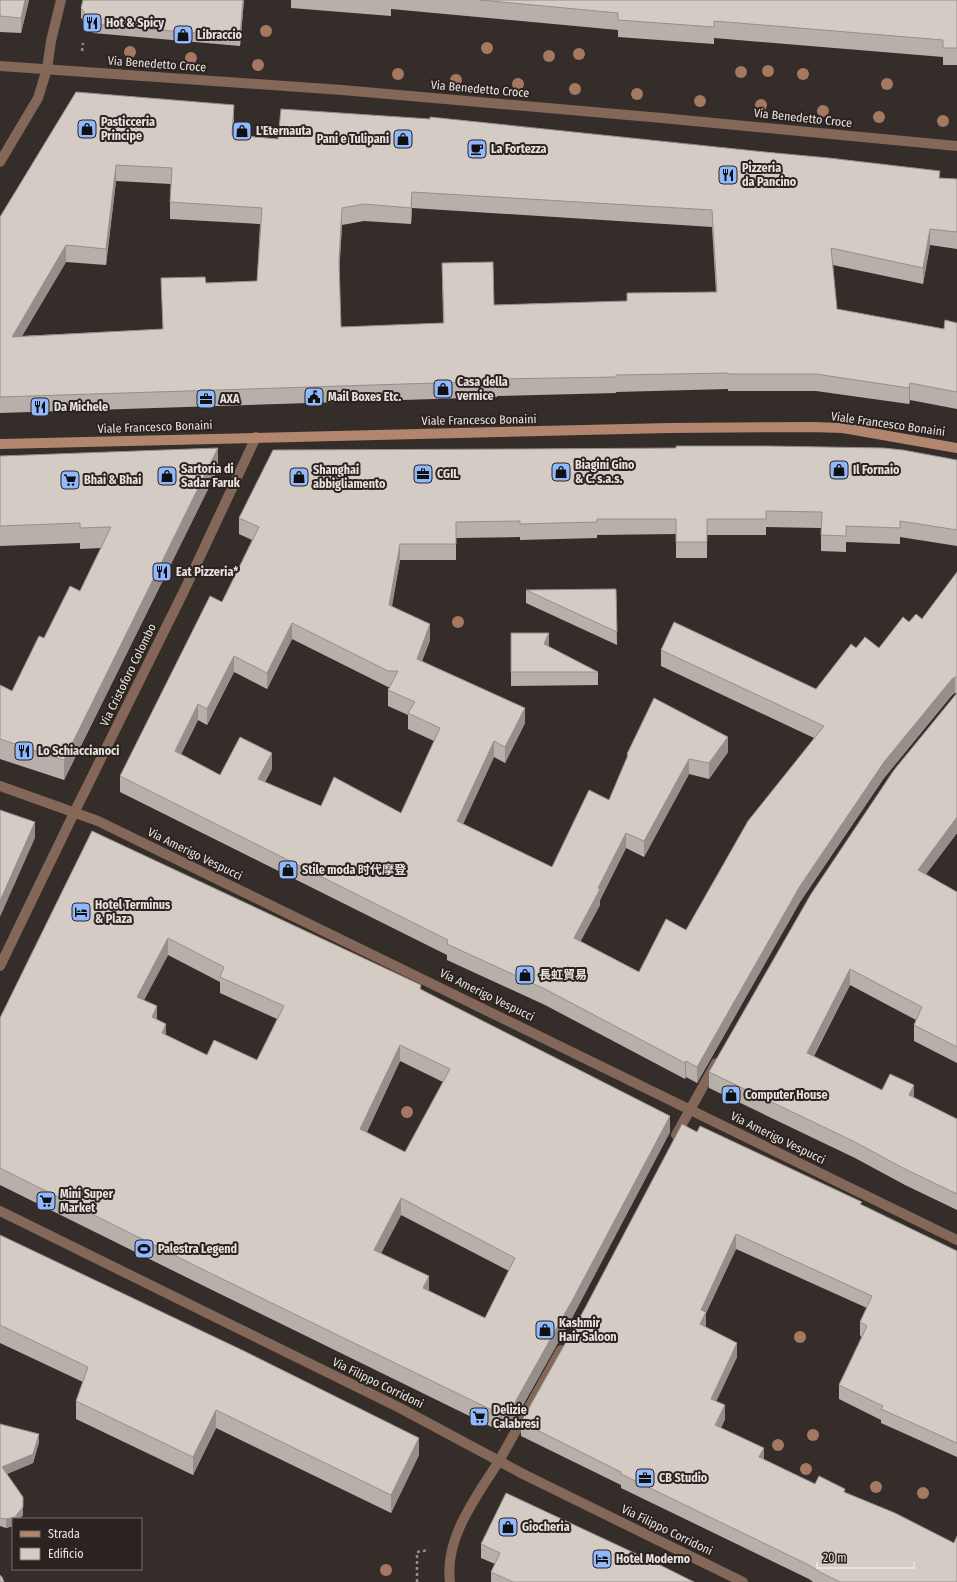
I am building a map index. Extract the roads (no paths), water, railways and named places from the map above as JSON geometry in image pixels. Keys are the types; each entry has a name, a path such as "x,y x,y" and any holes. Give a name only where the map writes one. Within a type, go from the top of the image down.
{"main road":[{"name":"Viale Francesco Bonaini","path":"0,444 669,428 811,427 843,428 957,448"}],"street":[{"path":"0,162 38,98 47,69 51,41 60,0"},
{"name":"Via Benedetto Croce","path":"0,66 342,90 670,118 957,146"},
{"name":"Via Cristoforo Colombo","path":"0,966 184,592 256,438"},
{"name":"Via Amerigo Vespucci","path":"0,786 75,811 105,824 957,1240"},
{"path":"671,1144 721,1054"},
{"name":"Via Filippo Corridoni","path":"0,1210 400,1408 523,1474 743,1582"},
{"path":"450,1582 450,1563 453,1545 466,1515 499,1461 567,1340"}],"place":[{"name":"Hot & Spicy","path":"92,23"},
{"name":"Libraccio","path":"183,35"},
{"name":"Pasticceria Principe","path":"87,129"},
{"name":"L'Eternauta","path":"242,131"},
{"name":"Pani e Tulipani","path":"403,139"},
{"name":"La Fortezza","path":"477,149"},
{"name":"Pizzeria da Pancino","path":"728,175"},
{"name":"Casa della vernice","path":"443,389"},
{"name":"Mail Boxes Etc.","path":"314,397"},
{"name":"AXA","path":"206,399"},
{"name":"Da Michele","path":"40,407"},
{"name":"Il Fornaio","path":"839,470"},
{"name":"Biagini Gino & C. s.a.s.","path":"561,472"},
{"name":"CGIL","path":"423,474"},
{"name":"Sartoria di Sadar Faruk","path":"167,476"},
{"name":"Shanghai abbigliamento","path":"299,477"},
{"name":"Bhai & Bhai","path":"70,480"},
{"name":"Eat Pizzeria*","path":"162,572"},
{"name":"Lo Schiaccianoci","path":"24,751"},
{"name":"Stile moda 时代摩登","path":"288,870"},
{"name":"Hotel Terminus & Plaza","path":"81,912"},
{"name":"長虹貿易","path":"525,975"},
{"name":"Computer House","path":"731,1095"},
{"name":"Mini Super Market","path":"46,1201"},
{"name":"Palestra Legend","path":"144,1249"},
{"name":"Kashmir Hair Saloon","path":"545,1330"},
{"name":"Delizie Calabresi","path":"479,1417"},
{"name":"CB Studio","path":"645,1478"},
{"name":"Giocheria","path":"508,1527"},
{"name":"Hotel Moderno","path":"602,1559"}]}
